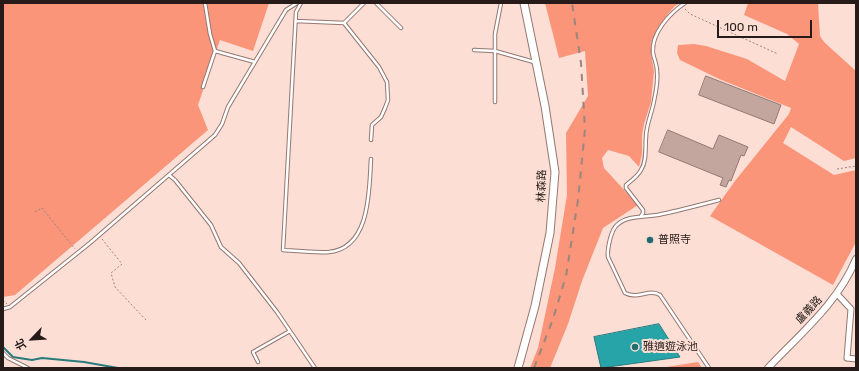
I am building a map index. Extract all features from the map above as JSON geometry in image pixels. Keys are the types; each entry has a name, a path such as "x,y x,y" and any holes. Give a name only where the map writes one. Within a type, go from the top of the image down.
{"main road":[{"name":"林森路","path":"518,368 535,306 550,233 555,172 545,106 524,3"}],"street":[{"name":"盧義路","path":"768,368 837,294 849,275 856,259"},
{"path":"837,294 851,309 847,358 856,359"}],"lane":[{"path":"203,87 215,51 210,34 205,3"},
{"path":"3,309 10,307 78,253 215,135 222,124 228,107 286,10 297,3"},
{"path":"301,3 296,12 283,250 329,252 340,249 349,244 365,218 371,158"},
{"path":"296,21 344,23 364,3"},
{"path":"376,3 401,28"},
{"path":"495,102 495,34 501,3"},
{"path":"641,217 643,210 627,191 626,185 641,171 645,155 647,125 654,102 657,71 653,52 654,44 659,30 666,20 676,8 683,4"},
{"path":"344,23 379,67 387,82 388,100 382,117 372,125 371,140"},
{"path":"474,50 495,52 536,62"},
{"path":"215,51 255,62"},
{"path":"169,175 175,180 211,225 221,248 239,263 290,331 315,368"},
{"path":"709,368 660,295 653,292 634,296 625,293 608,257 609,245 614,228 617,224 633,217 660,215 719,200"},
{"path":"258,362 253,352 290,331"},
{"path":"3,353 8,358 28,368"}],"path":[{"path":"683,4 690,14 778,54"},
{"path":"838,169 856,166"},
{"path":"35,212 42,208 78,253"},
{"path":"99,235 122,264 111,273 115,287 146,320"}],"shaded area":[{"path":"3,3 269,3 253,51 220,40 198,105 208,130 15,295 3,297"},
{"path":"545,3 680,3 668,14 658,28 651,43 654,71 651,102 644,124 642,135 642,154 639,167 629,156 608,150 602,158 604,168 638,205 603,228 582,281 568,324 550,368 530,368 538,348 555,268 567,195 566,133 588,96 585,51 559,58"},
{"path":"748,3 818,3 820,36 824,42 856,71 856,158 844,161 791,127 783,143 834,175 856,170 856,242 833,285 710,216 735,181 789,114 791,108 719,79 680,60 677,53 678,45 694,44 706,46 747,59 785,81 799,44 787,34 744,15"},
{"path":"698,362 702,368 660,368"}],"water":[{"name":"雅適遊泳池","path":"659,324 680,357 601,368 594,337"}],"building":[{"path":"706,76 781,105 774,124 699,95"},
{"path":"668,130 713,149 719,135 748,147 744,156 741,155 731,181 729,180 726,187 720,185 723,178 659,152"}],"waterway":[{"path":"3,347 13,357 32,360 42,358 84,362 118,368"}],"railway":[{"path":"534,368 553,319 566,276 578,200 585,129 581,63 572,3"}],"place":[{"name":"普照寺","path":"650,240"},
{"name":"雅適遊泳池","path":"635,347"}]}
